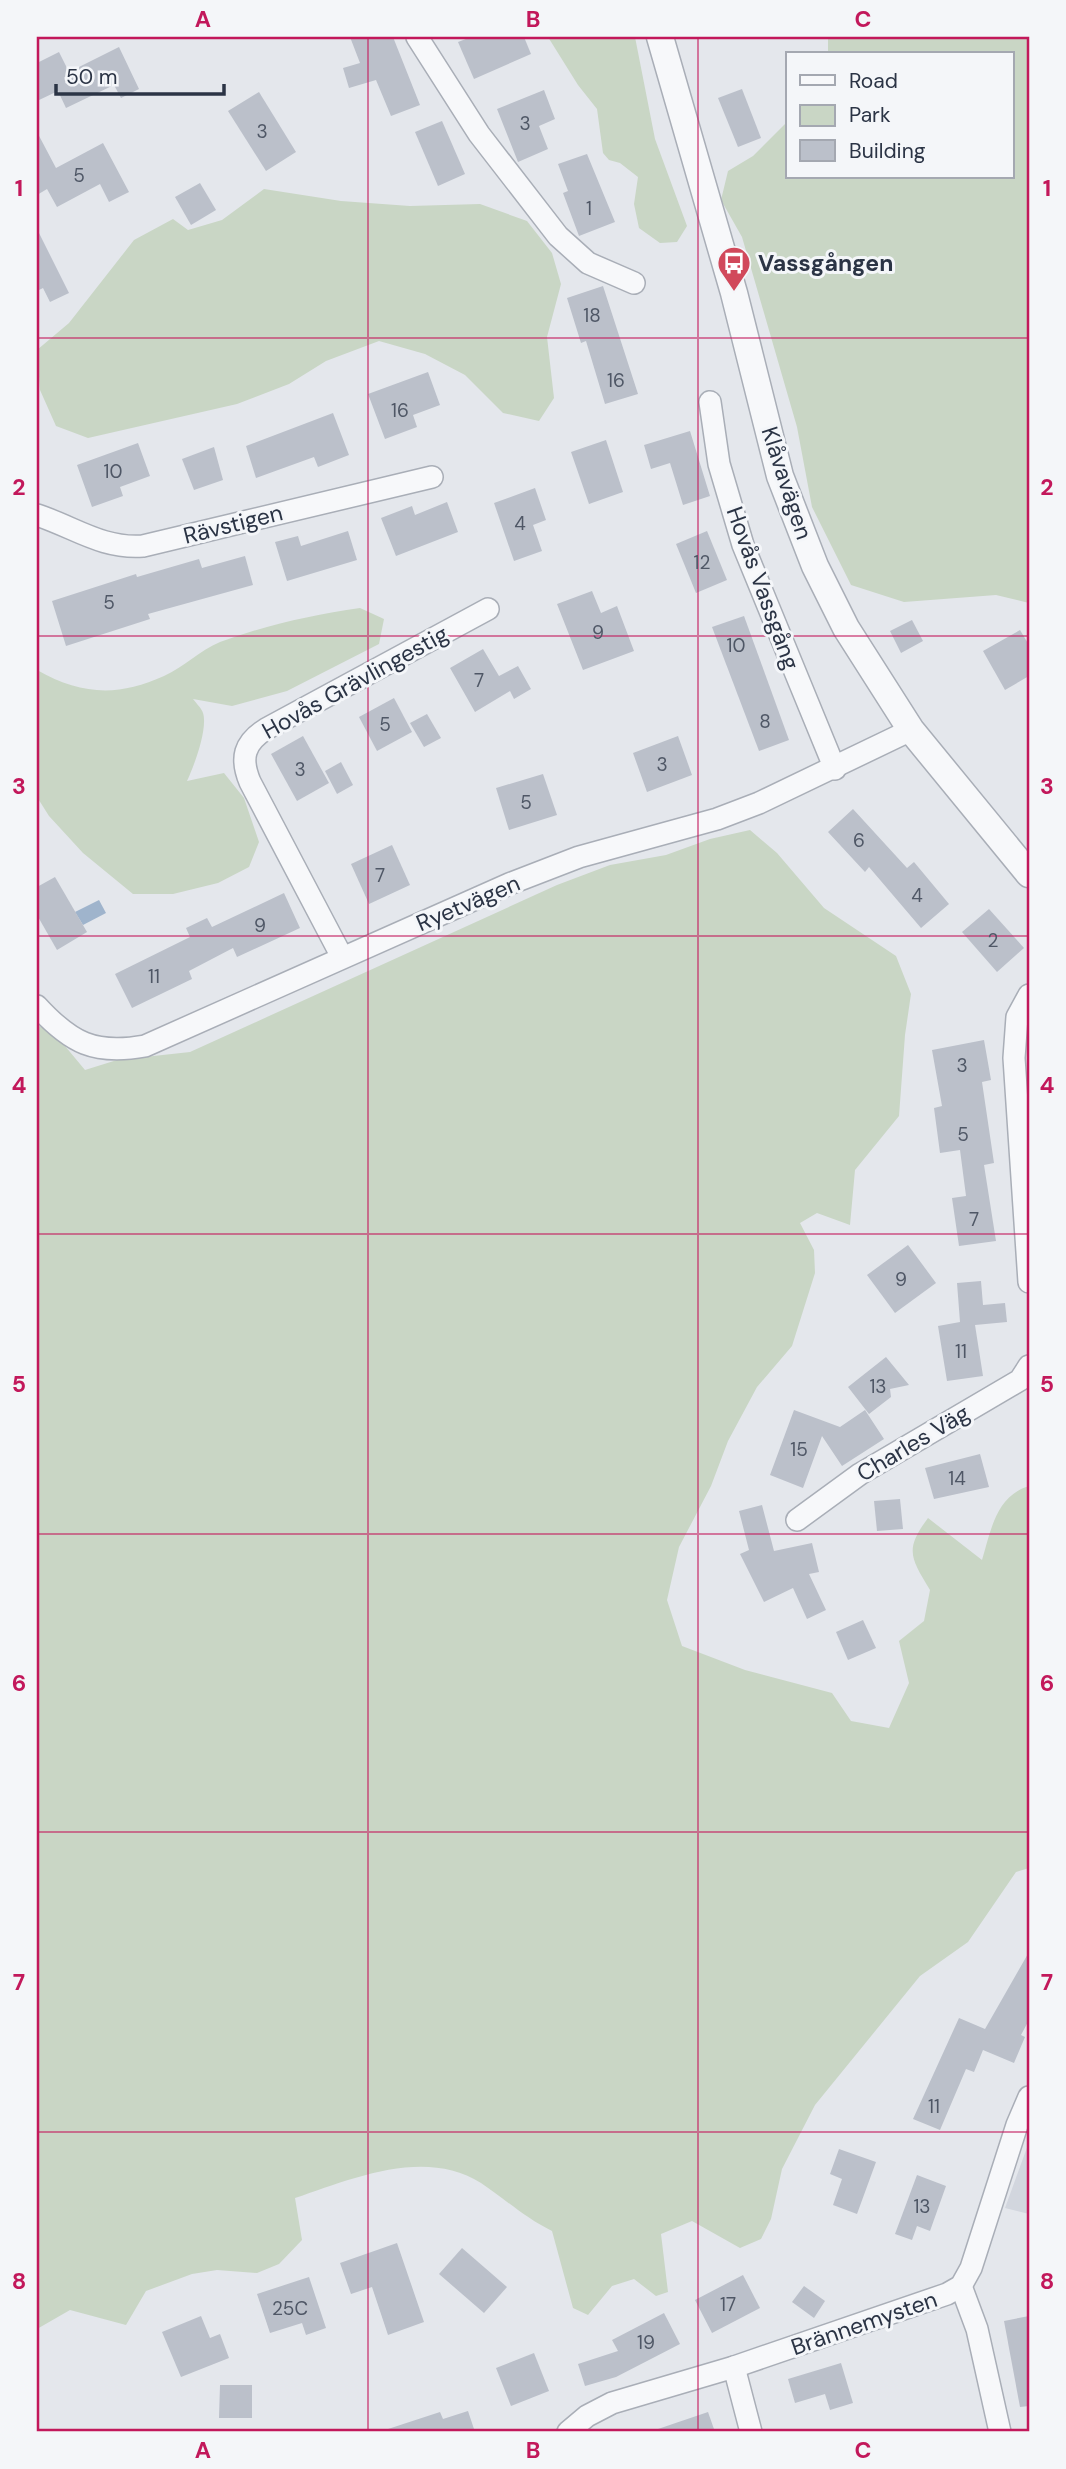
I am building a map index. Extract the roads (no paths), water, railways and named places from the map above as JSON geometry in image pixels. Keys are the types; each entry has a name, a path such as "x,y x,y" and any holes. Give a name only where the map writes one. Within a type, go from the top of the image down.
{"street":[{"path":"417,37 479,134 558,236 588,263 634,283"},
{"name":"Klåvavägen","path":"660,37 734,293 780,476 796,523 846,628 911,730 1029,874"},
{"name":"Hovås Vassgång","path":"710,402 719,464 743,545 835,769"},
{"name":"Rävstigen","path":"37,515 99,542 122,547 143,546 432,477"},
{"name":"Hovås Grävlingestig","path":"342,957 250,782 244,767 245,750 252,738 266,729 488,609"},
{"name":"Ryetvägen","path":"37,1006 73,1040 92,1047 121,1050 145,1046 177,1034 342,957 579,857 717,819 835,769 911,730"},
{"path":"1029,995 1017,1017 1014,1058 1029,1282"},
{"name":"Charles Väg","path":"797,1520 860,1474 1020,1380 1029,1366"},
{"name":"Brännemysten","path":"568,2432 587,2416 612,2403 734,2367 907,2309 961,2286 971,2268 1017,2124 1029,2097"},
{"path":"961,2286 977,2329 1000,2432"},
{"path":"734,2367 751,2432"}],"water":[{"path":"99,900 106,913 83,925 75,912"}],"place":[{"name":"Vassgången","path":"734,293"}]}
